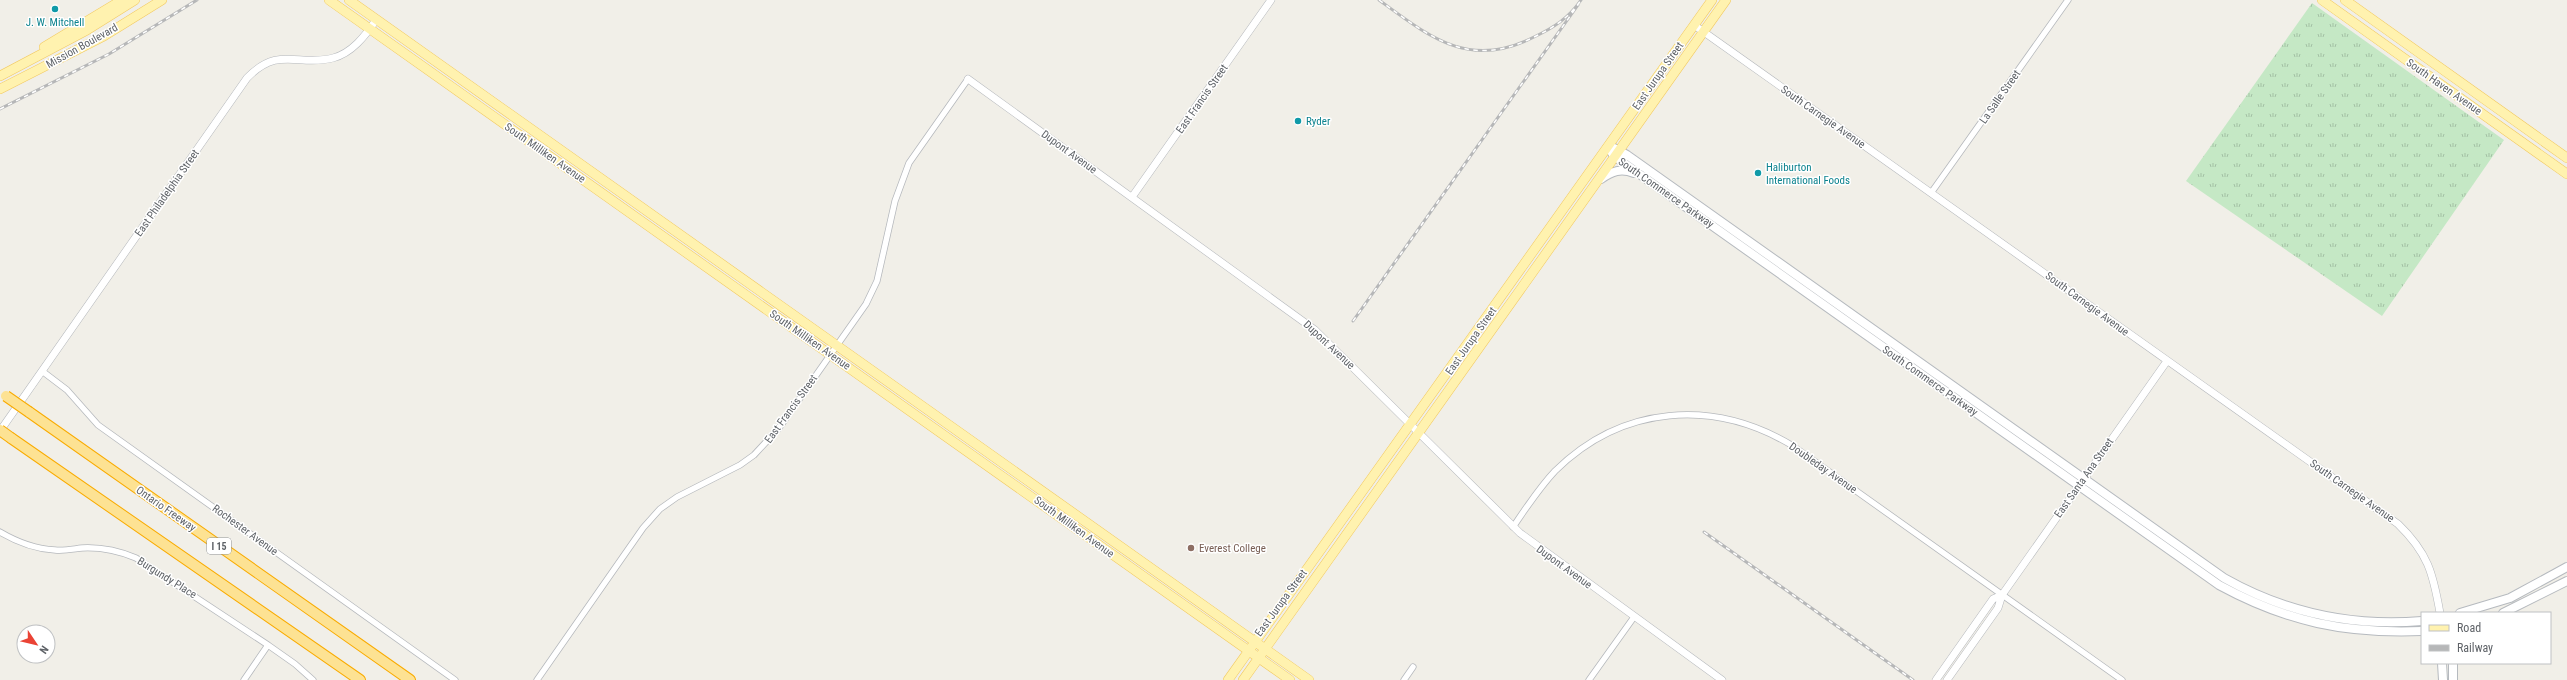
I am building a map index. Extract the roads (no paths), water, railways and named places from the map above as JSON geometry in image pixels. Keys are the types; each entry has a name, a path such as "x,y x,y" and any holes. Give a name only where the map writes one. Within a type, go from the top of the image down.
{"highway":[{"name":"Ontario Freeway","path":"3,394 410,680"},
{"name":"I 15","path":"0,430 360,680"}],"main road":[{"name":"Mission Boulevard","path":"0,70 37,51 122,0"},
{"path":"0,76 87,30 135,0"},
{"path":"4,87 151,0"},
{"name":"Mission Boulevard","path":"4,87 104,36 162,0"},
{"name":"South Milliken Avenue","path":"329,0 1290,680"},
{"name":"South Milliken Avenue","path":"349,0 1309,680"},
{"name":"East Jurupa Street","path":"1228,680 1254,641 1412,424 1712,0"},
{"name":"East Jurupa Street","path":"1243,680 1726,0"},
{"name":"South Haven Avenue","path":"2322,0 2567,174"},
{"name":"South Haven Avenue","path":"2345,0 2567,158"},
{"name":"South Commerce Parkway","path":"1608,147 2081,483 2219,585 2259,606 2295,619 2357,631 2421,631"},
{"name":"South Commerce Parkway","path":"1616,153 1642,176 2081,483 2224,578 2263,598 2297,610 2350,621 2421,621"},
{"path":"574,173 580,165"},
{"path":"1594,184 1610,172 1621,170 1642,176"},
{"path":"2463,612 2510,598 2567,567"},
{"path":"2505,612 2567,581"},
{"path":"2442,664 2443,680"},
{"path":"2453,664 2453,680"}],"street":[{"name":"East Francis Street","path":"1132,197 1271,0"},
{"name":"La Salle Street","path":"1931,193 2068,0"},
{"name":"East Philadelphia Street","path":"0,430 247,78 255,70 281,58 318,60 339,56 351,49 370,29 376,20"},
{"name":"South Carnegie Avenue","path":"1694,25 2398,524 2418,546 2428,562 2440,612"},
{"name":"East Francis Street","path":"537,680 643,528 656,514 677,497 726,474 754,455 779,428 866,304 877,281 895,201 910,163 968,79"},
{"name":"Dupont Avenue","path":"968,79 1315,330 1412,424 1513,527 1551,558 1722,680"},
{"name":"East Santa Ana Street","path":"1947,680 1998,608 2002,595 2167,361"},
{"name":"Rochester Avenue","path":"42,371 67,390 98,425 455,680"},
{"name":"Doubleday Avenue","path":"1513,527 1554,472 1585,446 1603,436 1620,428 1659,417 1699,415 1718,417 1757,427 1792,446 2122,680"},
{"name":"Burgundy Place","path":"0,532 28,546 56,550 104,549 136,558 268,645 295,664 313,680"},
{"name":"East Santa Ana Street","path":"1936,680 1993,599 2002,595"},
{"path":"1588,680 1634,616"},
{"path":"244,680 268,645"},
{"path":"1404,680 1413,667"}],"railway":[{"path":"0,109 109,54 197,0"},
{"path":"1379,0 1433,37 1451,45 1470,50 1490,50 1511,46 1534,37 1560,22 1581,0"},
{"path":"1353,321 1578,5"},
{"path":"1704,532 1913,680"}],"place":[{"name":"J. W. Mitchell","path":"55,9"},
{"name":"Ryder","path":"1298,121"},
{"name":"Haliburton International Foods","path":"1758,173"},
{"name":"Everest College","path":"1191,548"}]}
